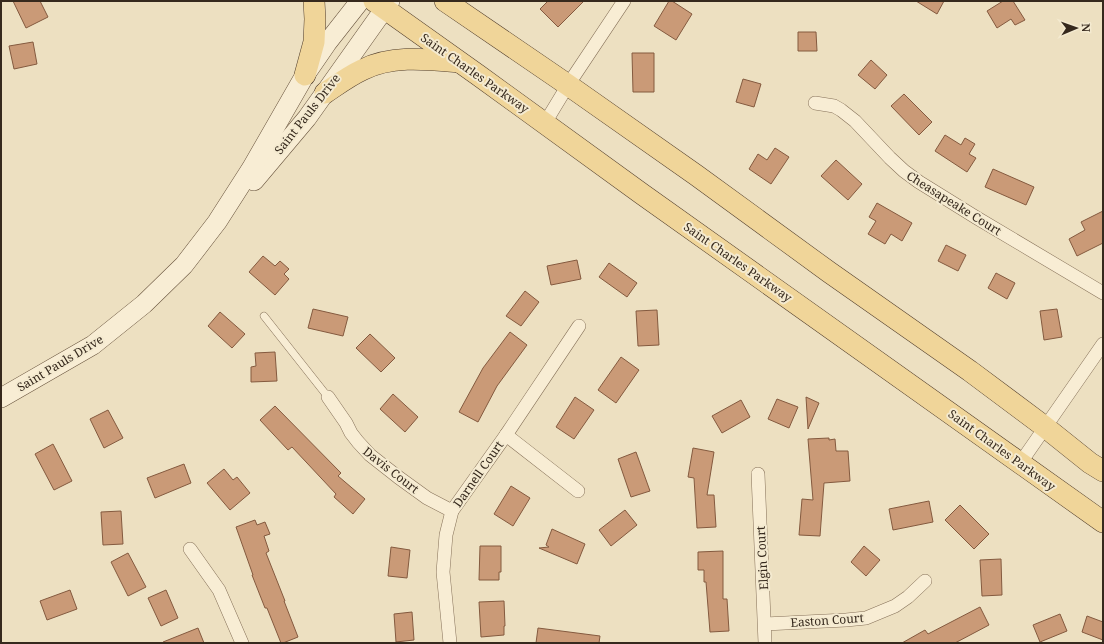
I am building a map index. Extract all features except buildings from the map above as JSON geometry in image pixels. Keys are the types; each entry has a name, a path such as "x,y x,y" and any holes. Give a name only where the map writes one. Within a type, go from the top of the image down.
{"main road":[{"path":"305,75 314,42 314,1"},
{"path":"445,1 696,175 829,272 970,371 1090,463 1103,471"},
{"name":"Saint Charles Parkway","path":"383,4 459,62 648,198 1021,462 1103,522"},
{"path":"325,93 362,70 384,62 411,59 459,62"}],"street":[{"name":"Saint Pauls Drive","path":"217,222 251,169 305,75 360,1"},
{"path":"545,123 568,85 624,1"},
{"name":"Saint Pauls Drive","path":"1,398 93,345 144,304 184,265 217,222 307,118 383,4"},
{"name":"Cheasapeake Court","path":"815,103 826,104 841,110 855,121 894,162 919,182 1103,292"},
{"name":"Darnell Court","path":"450,643 443,572 446,535 452,511 580,326"},
{"path":"1021,462 1103,344"},
{"name":"Davis Court","path":"328,397 351,433 370,455 427,498 452,511"},
{"path":"506,435 578,491"},
{"name":"Elgin Court","path":"758,474 765,643"},
{"path":"190,549 219,590 242,643"},
{"name":"Easton Court","path":"764,624 866,618 895,606 908,597 925,581"}],"lane":[{"path":"264,316 328,397"}]}
